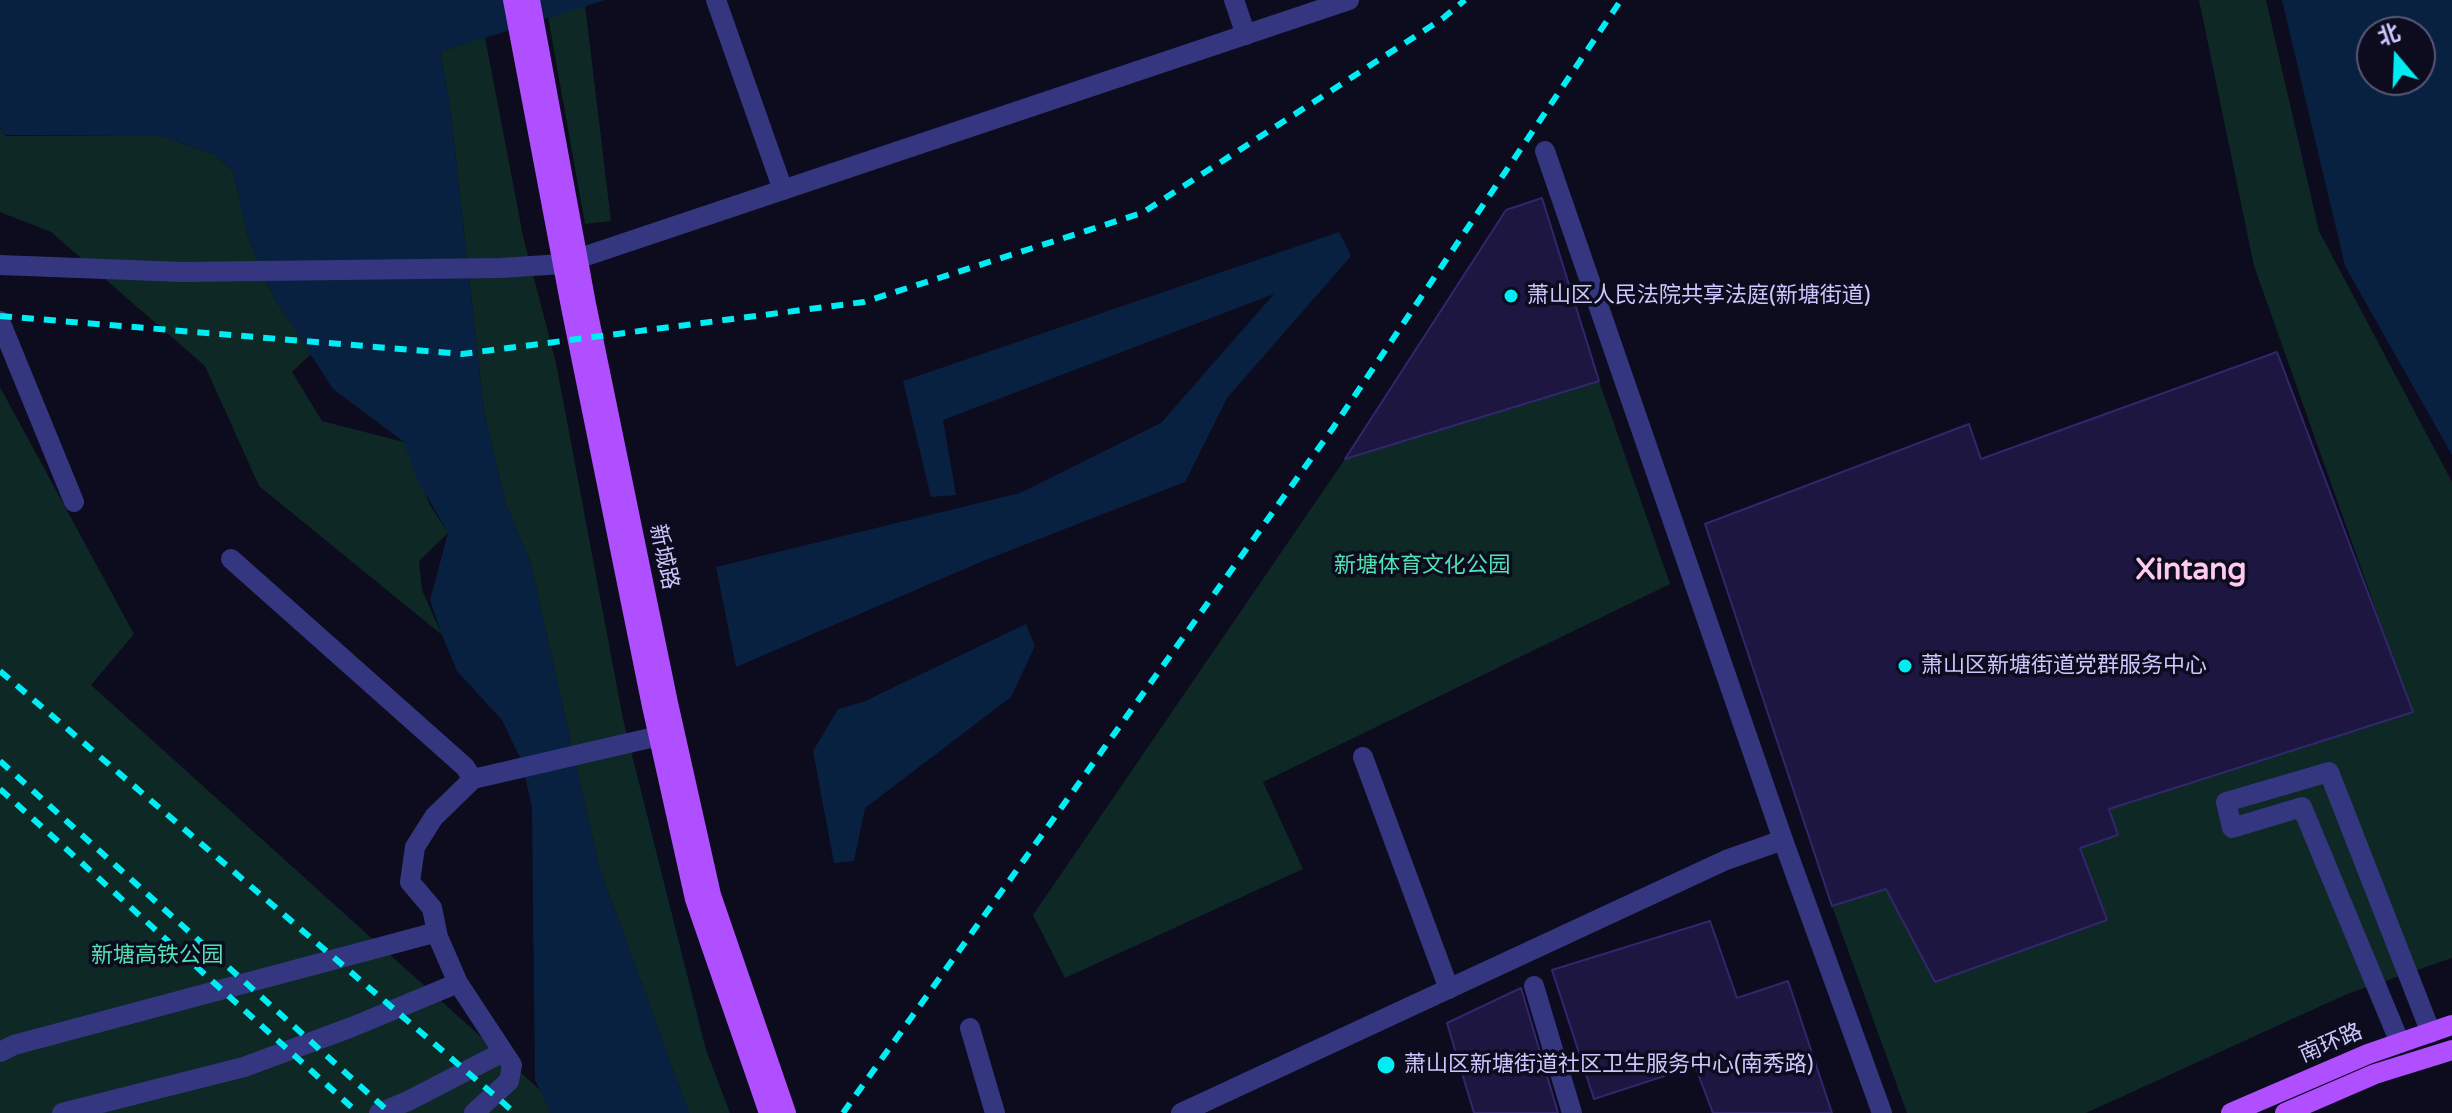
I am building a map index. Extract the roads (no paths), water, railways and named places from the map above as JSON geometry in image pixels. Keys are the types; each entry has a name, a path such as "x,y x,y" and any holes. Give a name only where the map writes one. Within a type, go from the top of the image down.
{"main road":[{"name":"新城路","path":"513,0 711,895 786,1113"},
{"name":"新城路","path":"530,0 570,262 659,736 695,899 769,1113"},
{"name":"南环路","path":"2231,1113 2368,1054 2452,1025"},
{"name":"南环路","path":"2286,1113 2375,1074 2452,1050"}],"street":[{"path":"716,0 783,190"},
{"path":"1234,0 1246,35"},
{"path":"0,265 182,272 500,268 570,262 1349,0"},
{"path":"1545,151 1783,840 1882,1113"},
{"path":"0,321 74,502"},
{"path":"231,559 465,767 473,779"},
{"path":"474,1113 509,1081 512,1065 458,983 437,932 432,908 410,882 415,847 434,817 473,779 659,736"},
{"path":"1363,757 1449,989"},
{"path":"2400,1043 2302,807 2232,828 2226,802 2329,772 2431,1033"},
{"path":"1181,1113 1726,860 1783,840"},
{"path":"0,1052 14,1045 437,932"},
{"path":"62,1113 244,1067 458,983"},
{"path":"1534,986 1572,1113"},
{"path":"970,1028 995,1113"},
{"path":"379,1113 503,1052"}],"water":[{"path":"0,0 605,0 440,52 449,99 484,412 506,505 530,561 599,867 689,1113 551,1113 535,1080 532,808 522,762 502,720 457,671 442,635 430,600 448,533 416,477 404,442 333,389 273,296 249,240 233,171 214,154 158,135 5,135 0,128"},
{"path":"2282,0 2452,0 2452,455 2345,266"},
{"path":"1339,232 1351,256 1227,398 1185,482 983,561 736,667 716,567 1020,493 1161,423 1274,294 943,420 956,495 931,497 903,381"},
{"path":"1026,624 1035,646 1011,697 865,808 854,861 834,863 813,751 838,709 863,702"}],"railway":[{"path":"0,316 462,354 864,302 1142,213 1442,19 1465,0"},
{"path":"843,1113 1333,428 1621,0"},
{"path":"0,671 515,1113"},
{"path":"0,761 390,1113"},
{"path":"0,789 358,1113"}],"place":[{"name":"萧山区人民法院共享法庭(新塘街道)","path":"1511,296"},
{"name":"萧山区新塘街道党群服务中心","path":"1905,666"},
{"name":"萧山区新塘街道社区卫生服务中心(南秀路)","path":"1386,1065"}],"district":[{"name":"Xintang","path":"2191,571"}],"park label":[{"name":"新塘体育文化公园","path":"1422,566"},
{"name":"新塘高铁公园","path":"157,956"}]}
